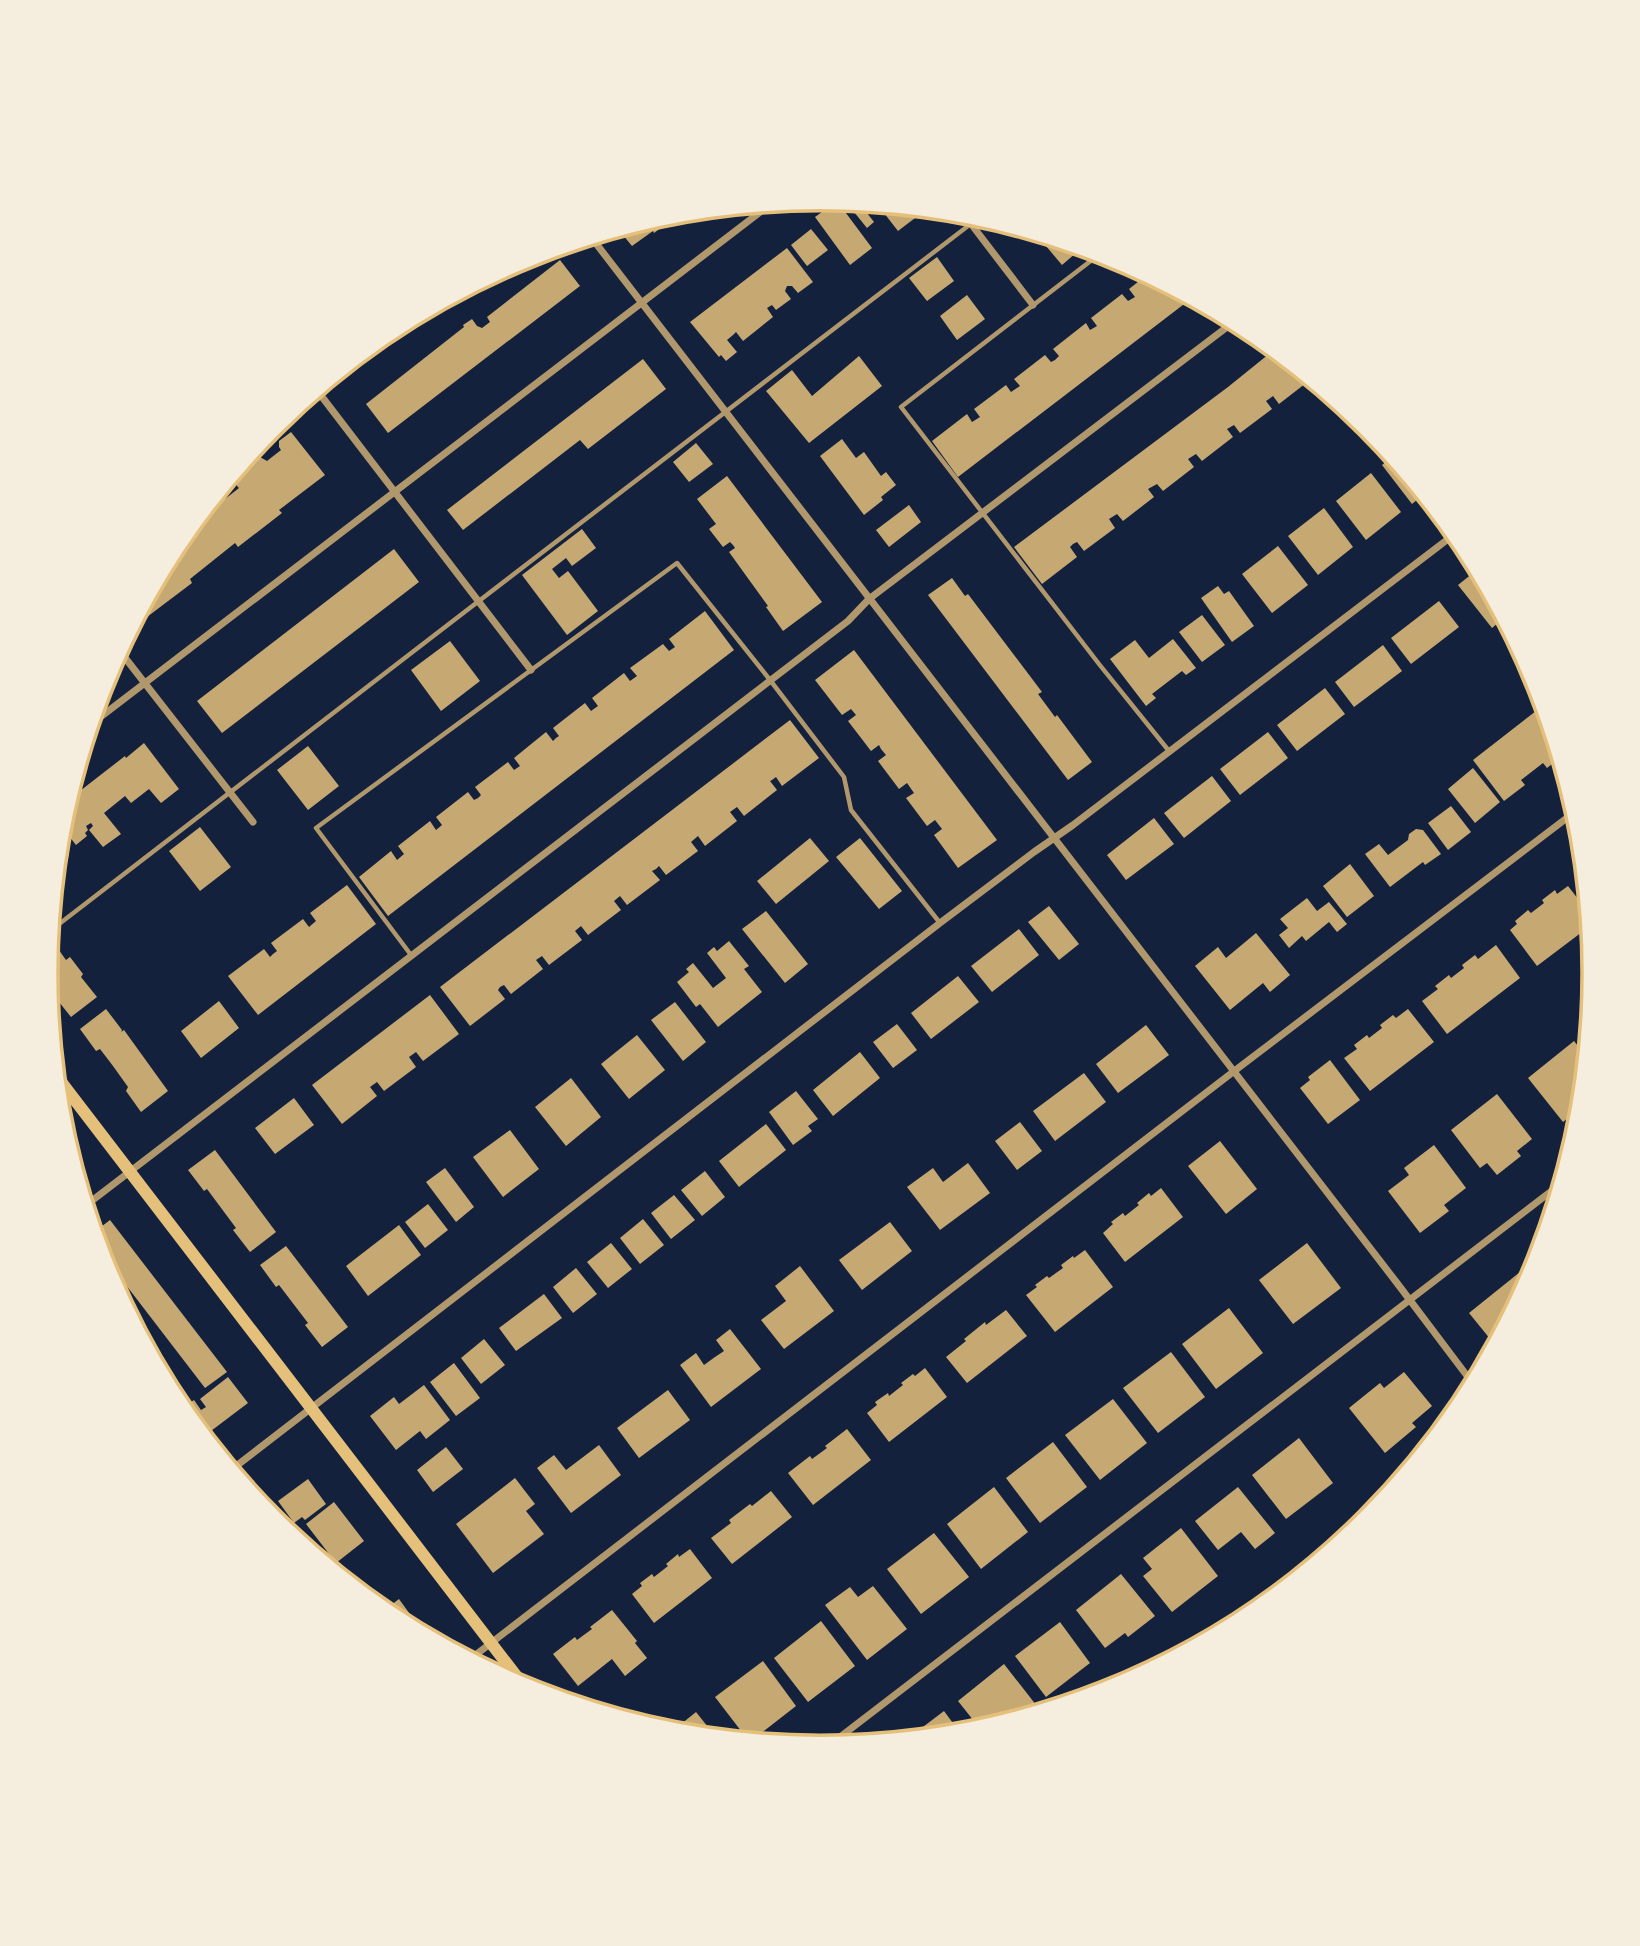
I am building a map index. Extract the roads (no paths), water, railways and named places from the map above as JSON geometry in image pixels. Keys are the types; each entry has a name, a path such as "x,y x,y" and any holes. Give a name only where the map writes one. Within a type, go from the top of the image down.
{"main road":[{"path":"67,1089 512,1670"}],"street":[{"path":"102,716 759,213"},
{"path":"972,226 1033,305"},
{"path":"597,245 1467,1375"},
{"path":"93,1200 848,621 869,599 1226,328"},
{"path":"322,396 531,670"},
{"path":"238,1465 940,923 1447,540"},
{"path":"126,659 253,822"},
{"path":"477,1654 1567,818"},
{"path":"843,1735 1549,1193"}],"lane":[{"path":"59,924 725,410 970,225"},
{"path":"1091,261 901,407 1169,751"},
{"path":"411,955 316,828 677,563 844,777 851,810 940,923"}]}
